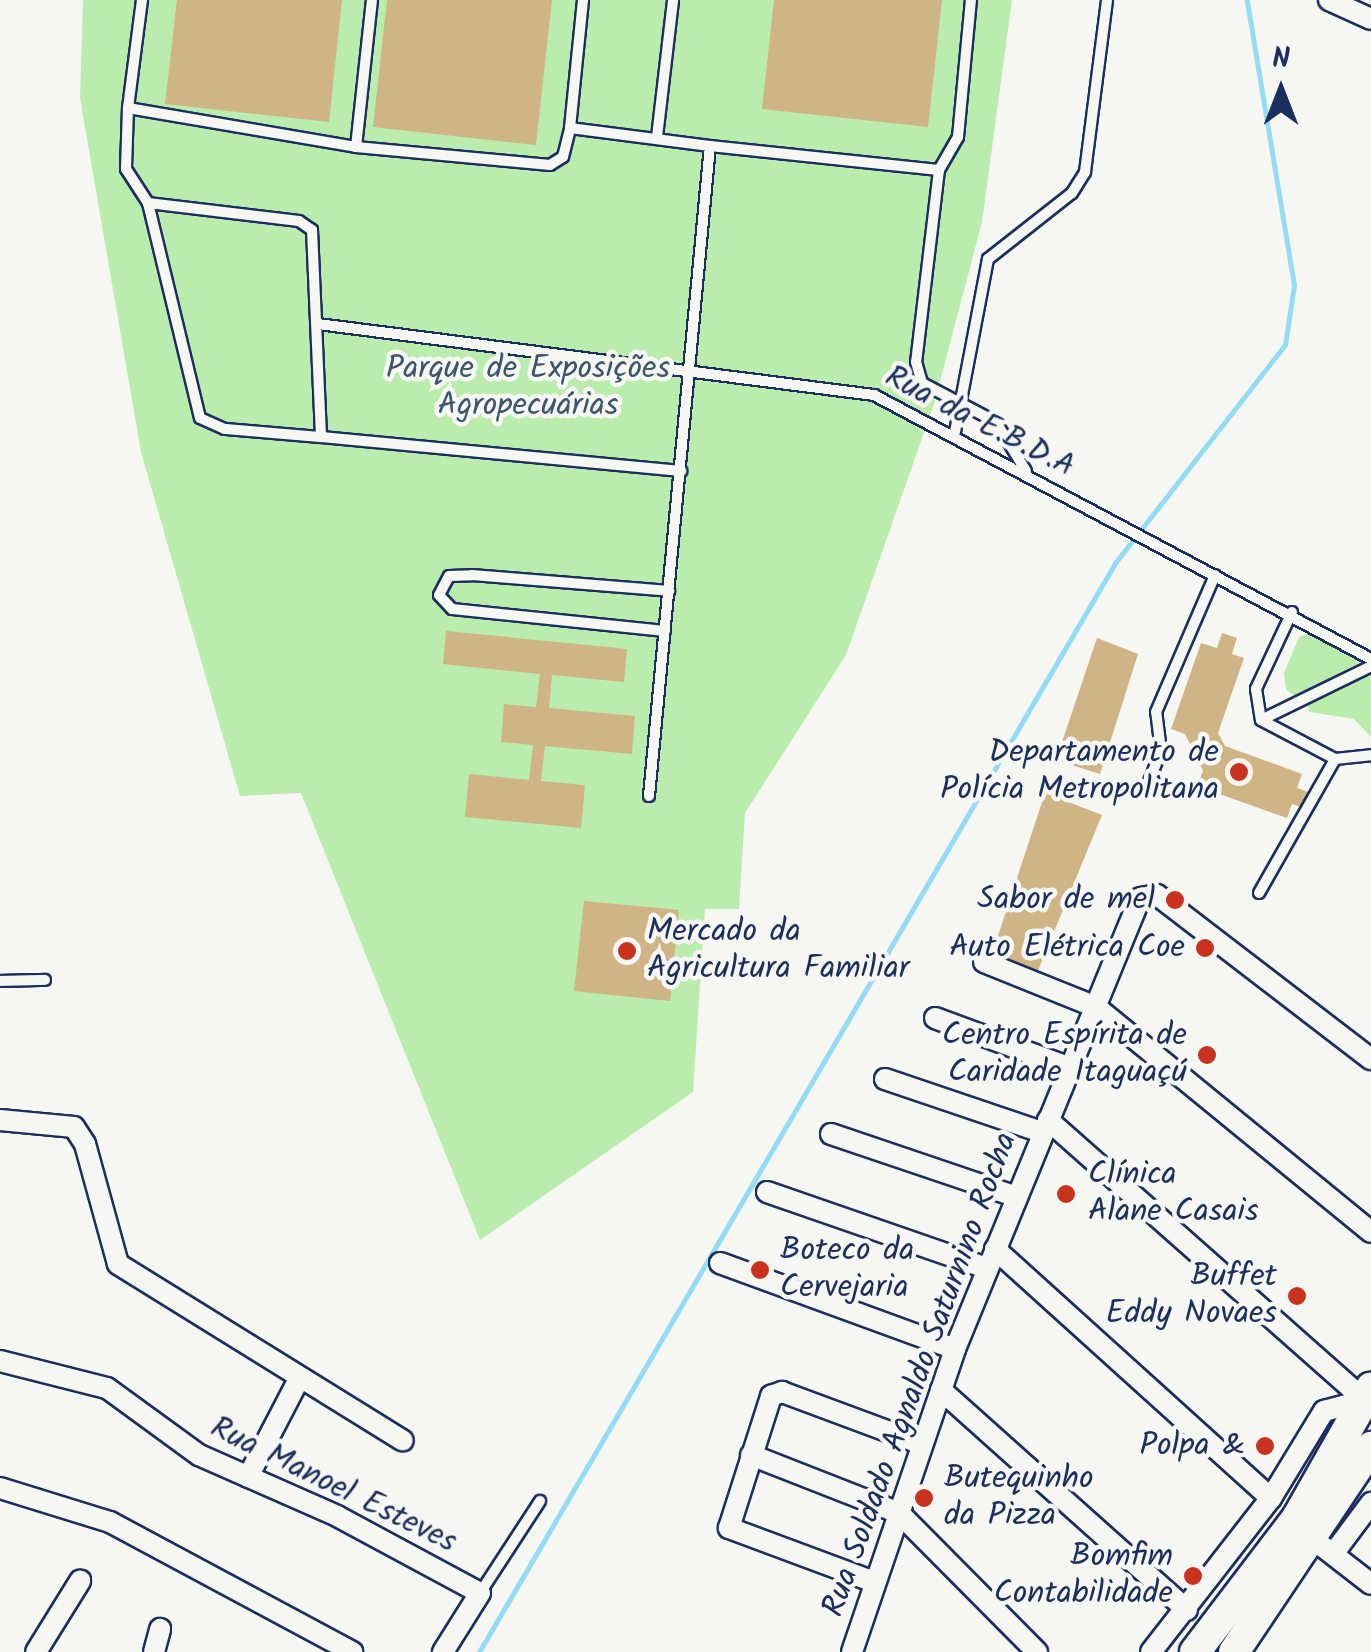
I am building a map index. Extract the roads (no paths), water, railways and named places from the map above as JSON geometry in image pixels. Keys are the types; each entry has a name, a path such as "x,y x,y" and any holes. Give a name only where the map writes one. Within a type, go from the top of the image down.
{"main road":[{"path":"1195,1652 1297,1518 1368,1394"},
{"path":"1236,1651 1323,1547 1371,1447"}],"street":[{"path":"1329,0 1371,19"},
{"name":"Rua Soldado Agnaldo Saturnino Rocha","path":"852,1652 955,1349 1014,1196 1140,898 1156,895 1371,1059"},
{"path":"984,962 1096,1006 1371,1232"},
{"path":"935,1018 1068,1066"},
{"path":"885,1078 1045,1126 1368,1394 1324,1411 1271,1498 1188,1610 1151,1652"},
{"path":"0,1120 74,1127 84,1144 118,1264 403,1441"},
{"path":"830,1134 1014,1196"},
{"path":"767,1192 991,1259 1271,1498"},
{"path":"720,1263 955,1349"},
{"name":"Rua Manoel Esteves","path":"0,1361 107,1388 187,1448 338,1516 480,1593"},
{"path":"248,1476 299,1379"},
{"path":"941,1390 1188,1610"},
{"path":"874,1582 735,1532 728,1522 771,1396 782,1392 922,1444"},
{"path":"751,1455 899,1513 1037,1652"},
{"path":"0,1488 99,1517 352,1652"},
{"path":"1371,1503 1323,1547 1371,1584"},
{"path":"36,1652 80,1580"},
{"path":"442,1652 480,1593"},
{"path":"154,1652 160,1629"}],"lane":[{"path":"142,0 128,108 126,169 148,203 200,418 225,429 681,472"},
{"path":"356,147 372,0"},
{"path":"128,108 356,147 550,165 563,157 570,128 582,0"},
{"path":"657,137 673,0"},
{"path":"971,0 958,137 939,170 916,362 930,392 961,404 1009,436 1026,472"},
{"path":"955,432 988,259 1072,193 1085,172 1107,0"},
{"path":"570,128 939,170"},
{"path":"649,796 710,146"},
{"path":"148,203 308,223 315,238 321,437"},
{"name":"Rua da E.B.D.A","path":"318,324 690,376 861,392 955,432 1215,575 1292,612 1371,662"},
{"path":"665,631 452,609 439,595 450,576 472,575 669,592"},
{"path":"1146,788 1161,752 1156,712 1215,575"},
{"path":"1261,720 1256,690 1292,612"},
{"path":"1353,649 1371,650"},
{"path":"1261,720 1371,662"},
{"path":"1261,720 1335,759 1371,755"},
{"path":"1259,893 1335,759"},
{"path":"0,981 45,980"},
{"path":"480,1593 540,1501"}],"waterway":[{"path":"479,1652 1115,563 1285,345 1294,285 1247,0"}],"place":[{"name":"Departamento de Polícia Metropolitana","path":"1239,772"},
{"name":"Sabor de mel","path":"1175,900"},
{"name":"Auto Elétrica Coe","path":"1205,948"},
{"name":"Mercado da Agricultura Familiar","path":"627,951"},
{"name":"Centro Espírita de Caridade Itaguaçú","path":"1207,1055"},
{"name":"Clínica Alane Casais","path":"1066,1194"},
{"name":"Boteco da Cervejaria","path":"760,1270"},
{"name":"Buffet Eddy Novaes","path":"1297,1296"},
{"name":"Polpa &","path":"1265,1446"},
{"name":"Butequinho da Pizza","path":"924,1498"},
{"name":"Bomfim Contabilidade","path":"1193,1576"}],"park label":[{"name":"Parque de Exposições Agropecuárias","path":"528,388"}]}
